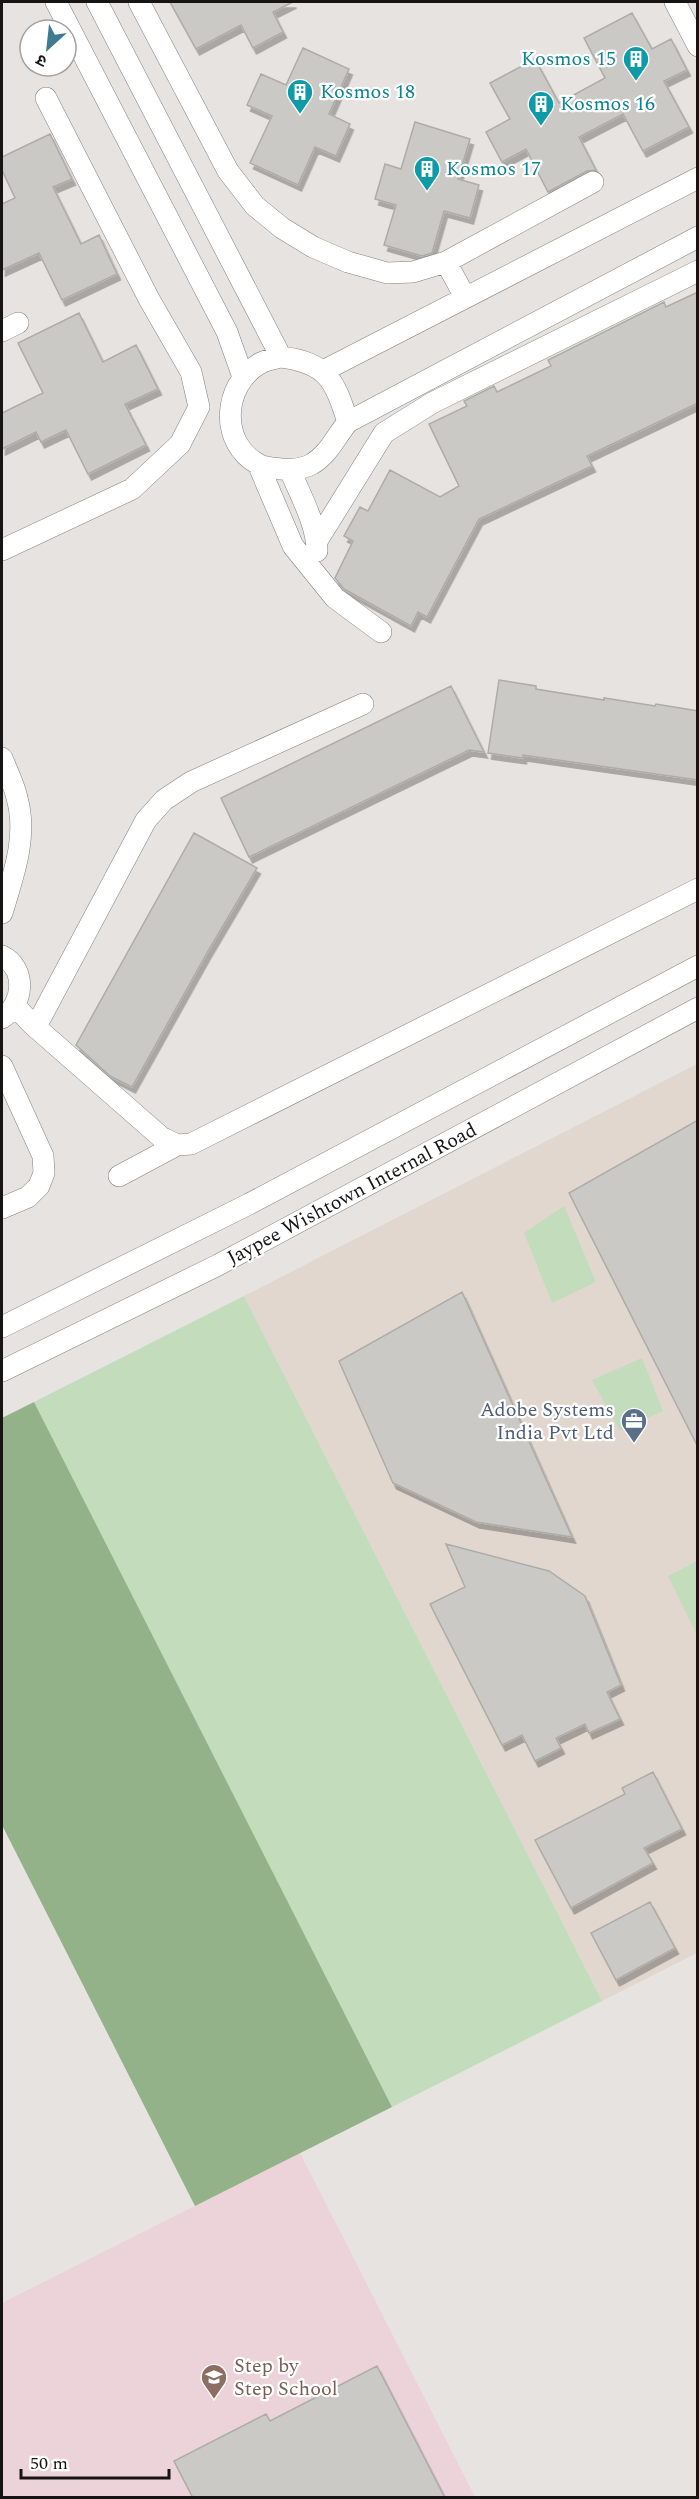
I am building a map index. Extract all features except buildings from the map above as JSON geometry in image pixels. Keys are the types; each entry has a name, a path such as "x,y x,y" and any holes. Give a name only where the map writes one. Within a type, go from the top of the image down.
{"street":[{"path":"56,2 227,332 243,377"},
{"path":"97,2 281,357"},
{"path":"139,2 228,171 255,206 282,228 313,247 387,273 413,272 446,262 593,182"},
{"path":"675,2 698,46"},
{"path":"2,550 132,489 180,444 199,407 191,372 149,299 46,98"},
{"path":"323,371 698,178"},
{"path":"348,422 337,388 323,371 303,360 281,357 260,363 243,377 232,396 229,418 235,439 249,457 258,464 290,470 311,464 329,451 348,422 698,237"},
{"path":"446,262 465,297"},
{"path":"317,542 384,433 432,403 698,271"},
{"path":"258,464 293,546 336,598 381,632"},
{"path":"290,470 317,542 317,550 311,565"},
{"path":"32,1024 37,1023 41,1017 146,820 164,800 191,782 363,704"},
{"path":"2,758 18,800 21,838 18,859 2,914"},
{"path":"119,1176 177,1146 191,1144 698,889"},
{"path":"2,956 17,971 20,988 8,1012 32,1024 162,1137 177,1146"},
{"name":"Jaypee Wishtown Internal Road","path":"2,1327 249,1204 698,966"},
{"name":"Jaypee Wishtown Internal Road","path":"2,1371 218,1265 698,1008"},
{"path":"2,1066 43,1156 44,1173 39,1186 28,1197 2,1208"}],"shaded area":[{"path":"697,1064 697,1953 602,2001 244,1296"},
{"name":"Step by Step School","path":"300,2153 475,2497 2,2498 2,2303"}],"green space":[{"path":"564,1206 596,1282 552,1303 524,1233"},
{"path":"244,1296 602,2001 392,2107 34,1402"},
{"path":"642,1358 663,1411 620,1431 592,1380"},
{"path":"34,1402 392,2107 195,2206 2,1825 2,1418"},
{"path":"697,1561 697,1635 668,1576"}],"place":[{"name":"Kosmos 15","path":"636,82"},
{"name":"Kosmos 18","path":"300,115"},
{"name":"Kosmos 16","path":"541,127"},
{"name":"Kosmos 17","path":"427,192"},
{"name":"Adobe Systems India Pvt Ltd","path":"634,1444"},
{"name":"Step by Step School","path":"214,2400"}]}
